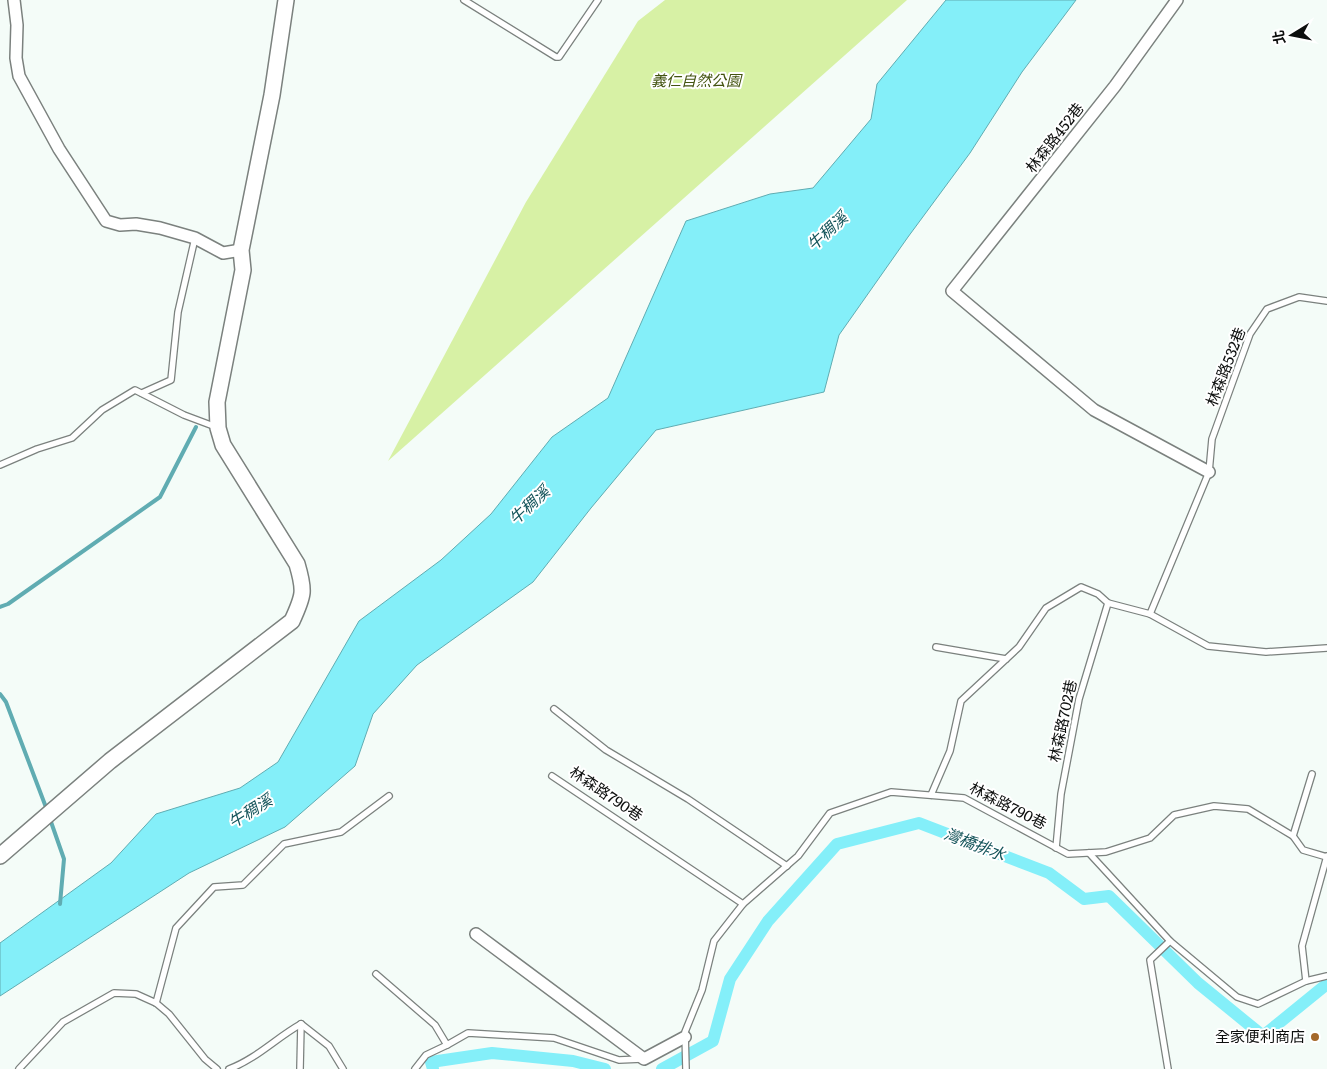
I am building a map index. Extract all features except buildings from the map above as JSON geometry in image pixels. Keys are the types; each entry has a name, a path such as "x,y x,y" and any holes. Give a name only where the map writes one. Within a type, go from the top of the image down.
{"street":[{"path":"14,0 17,25 16,58 19,76 59,149 106,221 120,225 136,224 160,228 195,238 223,253 242,250"},
{"path":"0,856 110,761 292,621 303,598 302,582 297,564 223,445 218,428 217,402 243,270 242,250 272,95 286,0"},
{"name":"林森路452巷","path":"1177,0 1115,86 952,291 1094,410 1209,472"},
{"path":"476,934 644,1058 685,1037"}],"lane":[{"path":"464,0 556,57 559,57 598,0"},
{"path":"142,394 171,380 178,312 195,238"},
{"name":"林森路532巷","path":"1209,472 1212,439 1250,334 1267,309 1299,297 1327,301"},
{"path":"0,465 37,448 72,438 102,410 135,390 184,415 218,428"},
{"path":"1150,614 1209,472"},
{"path":"931,795 950,751 961,701 1019,647 1046,608 1081,587 1098,594 1108,603 1150,614 1208,646 1266,652 1327,648"},
{"name":"林森路702巷","path":"1056,848 1061,794 1079,699 1108,603"},
{"path":"936,647 1006,659"},
{"path":"554,709 606,750 688,799 786,866"},
{"path":"1293,836 1312,774"},
{"name":"林森路790巷","path":"552,776 743,904"},
{"name":"林森路790巷","path":"686,1069 685,1032 702,990 714,941 743,904 798,856 830,813 891,792 964,798 1068,854 1106,852 1150,838 1174,815 1214,806 1248,809 1293,836 1303,850 1327,857"},
{"path":"156,1003 176,928 214,887 243,885 284,844 341,832 389,796"},
{"path":"1089,853 1170,941 1237,997 1258,1004 1306,981 1327,976"},
{"path":"1306,981 1302,946 1327,857"},
{"path":"1168,1069 1150,960 1170,941"},
{"path":"376,974 435,1026 447,1045"},
{"path":"19,1069 63,1022 114,993 136,994 156,1003 169,1014 205,1059 217,1069"},
{"path":"229,1069 247,1062 286,1032 301,1024"},
{"path":"300,1069 301,1024"},
{"path":"301,1024 329,1046 343,1069"},
{"path":"415,1069 426,1055 468,1033 554,1038 619,1060 644,1058"}],"green space":[{"name":"義仁自然公園","path":"665,0 907,0 388,461 526,202 638,21"}],"water":[{"name":"牛稠溪","path":"946,0 1076,0 1022,72 970,153 839,335 824,392 656,430 533,582 417,665 373,714 355,766 285,827 189,873 0,996 0,943 111,863 156,814 240,788 278,762 359,621 441,560 491,514 552,437 608,398 686,221 770,194 813,188 871,119 877,84"}],"waterway":[{"path":"0,607 8,604 160,497 196,427"},
{"path":"0,694 6,702 47,810"},
{"path":"50,819 64,859 60,904"},
{"name":"灣橋排水","path":"662,1069 713,1041 730,979 768,921 837,844 919,823 1049,873 1084,899 1109,896 1198,983 1263,1036 1327,984"},
{"name":"灣橋排水","path":"433,1069 431,1062 492,1053 573,1061 605,1069"}],"place":[{"name":"全家便利商店","path":"1315,1037"}]}
